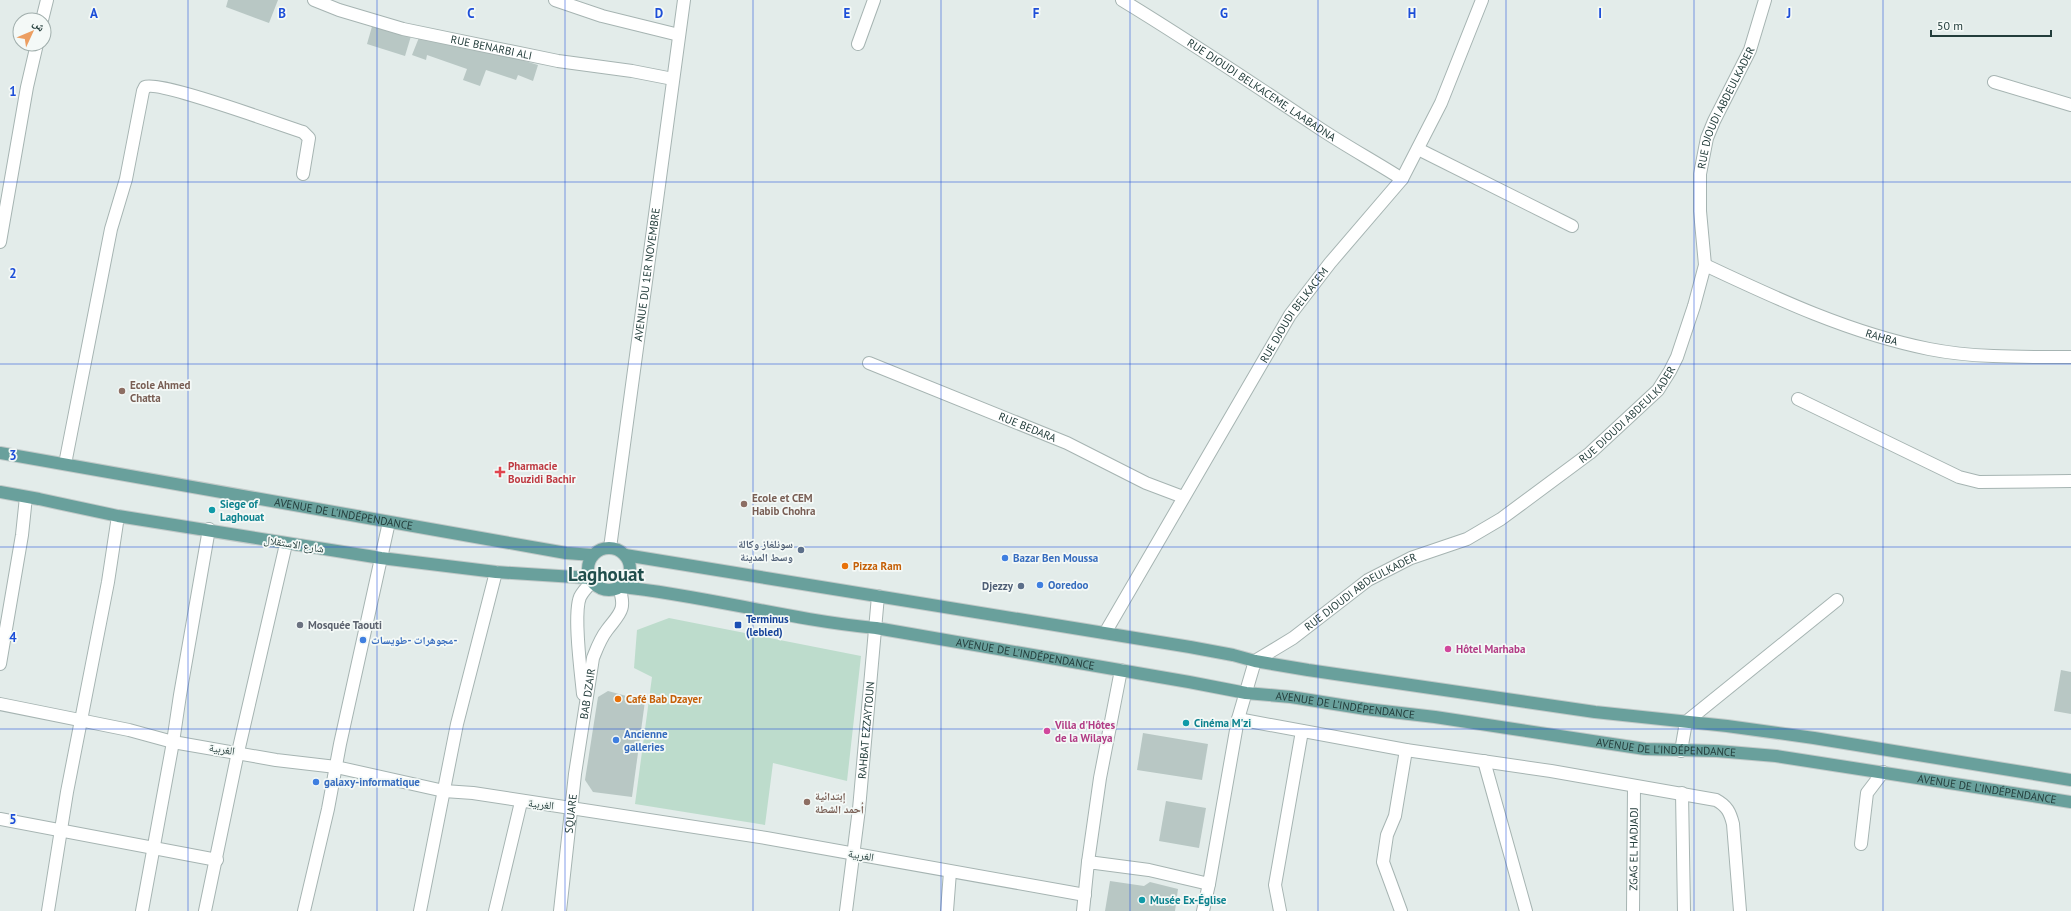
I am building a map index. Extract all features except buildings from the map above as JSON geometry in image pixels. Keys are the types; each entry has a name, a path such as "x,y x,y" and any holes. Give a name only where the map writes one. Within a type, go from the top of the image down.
{"main road":[{"name":"AVENUE DE L'INDÉPENDANCE","path":"0,453 566,553 593,554"},
{"name":"شارع الاستقلال","path":"0,492 118,516 286,544 381,558 496,572 591,580"},
{"path":"604,548 610,548 625,555 628,561 630,575 620,587 607,590 596,586 591,580 588,566 593,554 604,548"},
{"name":"AVENUE DE L'INDÉPENDANCE","path":"625,555 1105,633 1233,655 1255,661 1595,712 1814,738 2071,780"},
{"name":"AVENUE DE L'INDÉPENDANCE","path":"620,587 678,595 831,623 876,628 1246,693 1291,697 1366,709 1435,717 1645,749 1681,751 1717,750 1776,756 2071,802"}],"street":[{"path":"44,12 47,0"},
{"name":"RUE BENARBI ALI","path":"314,0 339,10 403,29 558,61 632,71 673,79"},
{"path":"555,0 602,16 679,35"},
{"name":"AVENUE DU 1ER NOVEMBRE","path":"610,548 684,0"},
{"path":"858,44 874,0"},
{"name":"RUE DJOUDI BELKACEME, LAABADNA","path":"1122,0 1222,63 1318,127 1365,154 1402,179"},
{"name":"RUE DJOUDI BELKACEM","path":"1105,633 1290,315 1325,269 1402,179 1441,102 1482,0"},
{"name":"RUE DJOUDI ABDEULKADER","path":"1255,661 1293,638 1368,580 1411,558 1467,540 1501,519 1590,453 1630,418 1658,390 1670,371 1694,306 1705,265 1700,211 1702,159 1714,121 1750,50 1765,0"},
{"path":"0,242 17,137 35,52"},
{"path":"1994,82 2071,105"},
{"path":"65,464 111,229 126,179 145,87 152,85 189,94 307,134 309,145 303,174"},
{"path":"1418,149 1572,226"},
{"name":"RAHBA","path":"1705,265 1843,326 1928,349 1951,352 2071,357"},
{"name":"RUE BEDARA","path":"869,363 1067,443 1146,483 1183,497"},
{"path":"1798,399 1959,477 1979,482 2071,481"},
{"path":"0,664 22,534 26,497"},
{"path":"48,911 80,720 94,657 118,516"},
{"path":"304,911 389,522"},
{"path":"142,911 173,742 209,530"},
{"path":"205,911 217,860 238,752 286,544"},
{"path":"420,911 457,724 496,572"},
{"name":"BAB DZAIR","path":"585,717 578,617 580,596 591,580"},
{"name":"BAB DZAIR","path":"585,717 596,649 607,630 621,613 623,601 620,587"},
{"name":"RAHBAT EZZAYTOUN","path":"846,911 852,854 859,809 878,596"},
{"path":"1681,751 1686,722 1837,600"},
{"path":"1203,911 1238,719 1255,661"},
{"path":"1083,911 1088,862 1101,770 1121,670"},
{"name":"الغربية","path":"0,704 129,730 173,742 238,752 276,760 336,767 444,791 473,793 521,802 572,808 766,838 950,872 1046,886 1085,895"},
{"name":"SQUARE","path":"560,911 575,774 585,717"},
{"path":"1238,719 1406,750 1484,761 1634,787 1682,793 1716,800 1725,805 1730,812 1736,838 1740,911"},
{"path":"1280,911 1275,885 1302,731"},
{"path":"1401,911 1383,862 1387,835 1395,816 1406,750"},
{"path":"1484,761 1526,911"},
{"path":"1861,844 1867,793 1883,772"},
{"name":"ZGAG EL HADJADJ","path":"1633,911 1634,787"},
{"path":"1682,793 1684,911"},
{"path":"495,911 521,802"},
{"path":"0,818 61,832 217,860"},
{"path":"1088,862 1149,870 1209,884"},
{"path":"947,911 950,872"}],"green space":[{"path":"669,618 861,656 847,781 773,763 765,825 635,804 652,677 634,668 637,630"}],"place":[{"name":"Ecole Ahmed Chatta","path":"122,391"},
{"name":"Pharmacie Bouzidi Bachir","path":"500,472"},
{"name":"Ecole et CEM Habib Chohra","path":"744,504"},
{"name":"Siege of Laghouat","path":"212,510"},
{"name":"سونلغاز وكالة وسط المدينة","path":"801,550"},
{"name":"Bazar Ben Moussa","path":"1005,558"},
{"name":"Pizza Ram","path":"845,566"},
{"name":"Ooredoo","path":"1040,585"},
{"name":"Djezzy","path":"1021,586"},
{"name":"Mosquée Taouti","path":"300,625"},
{"name":"Terminus (lebled)","path":"738,625"},
{"name":"مجوهرات -طويسات-","path":"363,640"},
{"name":"Hôtel Marhaba","path":"1448,649"},
{"name":"Café Bab Dzayer","path":"618,699"},
{"name":"Cinéma M'zi","path":"1186,723"},
{"name":"Villa d'Hôtes de la Wilaya","path":"1047,731"},
{"name":"Ancienne galleries","path":"616,740"},
{"name":"galaxy-informatique","path":"316,782"},
{"name":"إبتدائية أحمد الشطة","path":"807,802"},
{"name":"Musée Ex-Église","path":"1142,900"}],"district":[{"name":"Laghouat","path":"606,574"}]}
